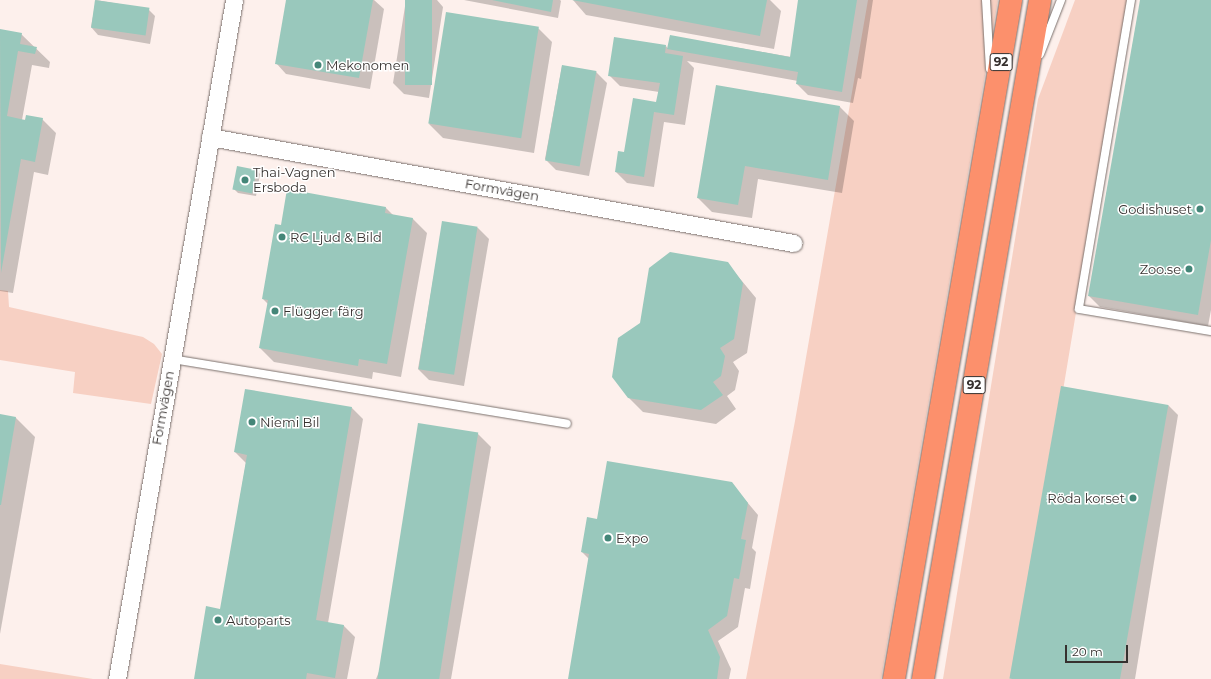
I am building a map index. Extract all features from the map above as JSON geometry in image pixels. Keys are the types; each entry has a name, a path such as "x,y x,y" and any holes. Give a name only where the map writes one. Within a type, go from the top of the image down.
{"highway":[{"name":"92","path":"894,679 1011,0"},
{"name":"92","path":"923,679 1040,0"}],"street":[{"name":"Formvägen","path":"117,679 234,0"},
{"name":"Formvägen","path":"210,137 793,243"}],"lane":[{"path":"986,0 990,57 990,124"},
{"path":"1024,92 1061,0"},
{"path":"1131,0 1079,309 1211,331"},
{"path":"172,359 567,424"}],"shaded area":[{"path":"868,0 998,0 881,679 746,679 795,421"},
{"path":"1075,0 1128,0 1015,679 943,679 1038,99"},
{"path":"0,290 8,291 9,307 143,337 154,344 162,354 151,404 73,393 75,372 0,360"},
{"path":"0,664 93,679 0,679"}],"building":[{"path":"95,0 149,8 146,35 91,28"},
{"path":"286,0 373,0 359,78 275,64"},
{"path":"405,0 432,0 432,85 405,85"},
{"path":"492,0 553,0 551,12"},
{"path":"572,0 767,0 760,36"},
{"path":"798,0 857,0 842,92 796,84 798,72 667,49 670,35 790,57"},
{"path":"1140,0 1211,0 1211,240 1198,315 1088,296"},
{"path":"446,12 539,27 521,138 428,124"},
{"path":"0,29 22,33 20,44 37,47 35,54 18,51 7,116 25,120 26,115 43,118 35,162 21,159 1,273"},
{"path":"614,37 666,45 665,53 683,56 674,115 654,112 644,177 615,172 618,151 624,152 633,98 656,102 660,83 608,76"},
{"path":"562,65 596,71 580,167 545,161"},
{"path":"716,85 840,106 828,180 745,166 738,205 697,198"},
{"name":"Thai-Vagnen Ersboda","path":"237,166 257,170 252,193 232,190"},
{"path":"287,189 386,207 385,213 413,218 387,364 359,359 358,366 259,348 268,300 262,299 275,224 281,225"},
{"path":"442,221 478,227 454,375 419,369"},
{"path":"670,252 728,262 743,283 734,339 720,348 725,356 721,376 713,382 723,395 701,410 628,398 612,377 618,338 640,323 649,268"},
{"path":"1061,386 1168,405 1120,679 1009,678"},
{"path":"245,389 352,407 316,620 344,625 335,678 307,673 306,679 194,679 206,606 220,609 247,455 234,452"},
{"path":"0,414 16,417 1,505 0,505"},
{"path":"418,423 478,433 439,679 377,679"},
{"path":"607,461 732,482 748,503 741,539 746,540 739,579 734,578 727,616 708,630 720,657 717,679 568,679 589,554 581,552 587,517 597,519"}],"place":[{"name":"Mekonomen","path":"318,65"},
{"name":"Thai-Vagnen Ersboda","path":"245,180"},
{"name":"Godishuset","path":"1200,209"},
{"name":"RC Ljud & Bild","path":"282,237"},
{"name":"Zoo.se","path":"1189,269"},
{"name":"Flügger färg","path":"275,311"},
{"name":"Niemi Bil","path":"252,422"},
{"name":"Röda korset","path":"1133,498"},
{"name":"Expo","path":"608,538"},
{"name":"Autoparts","path":"218,620"}]}
